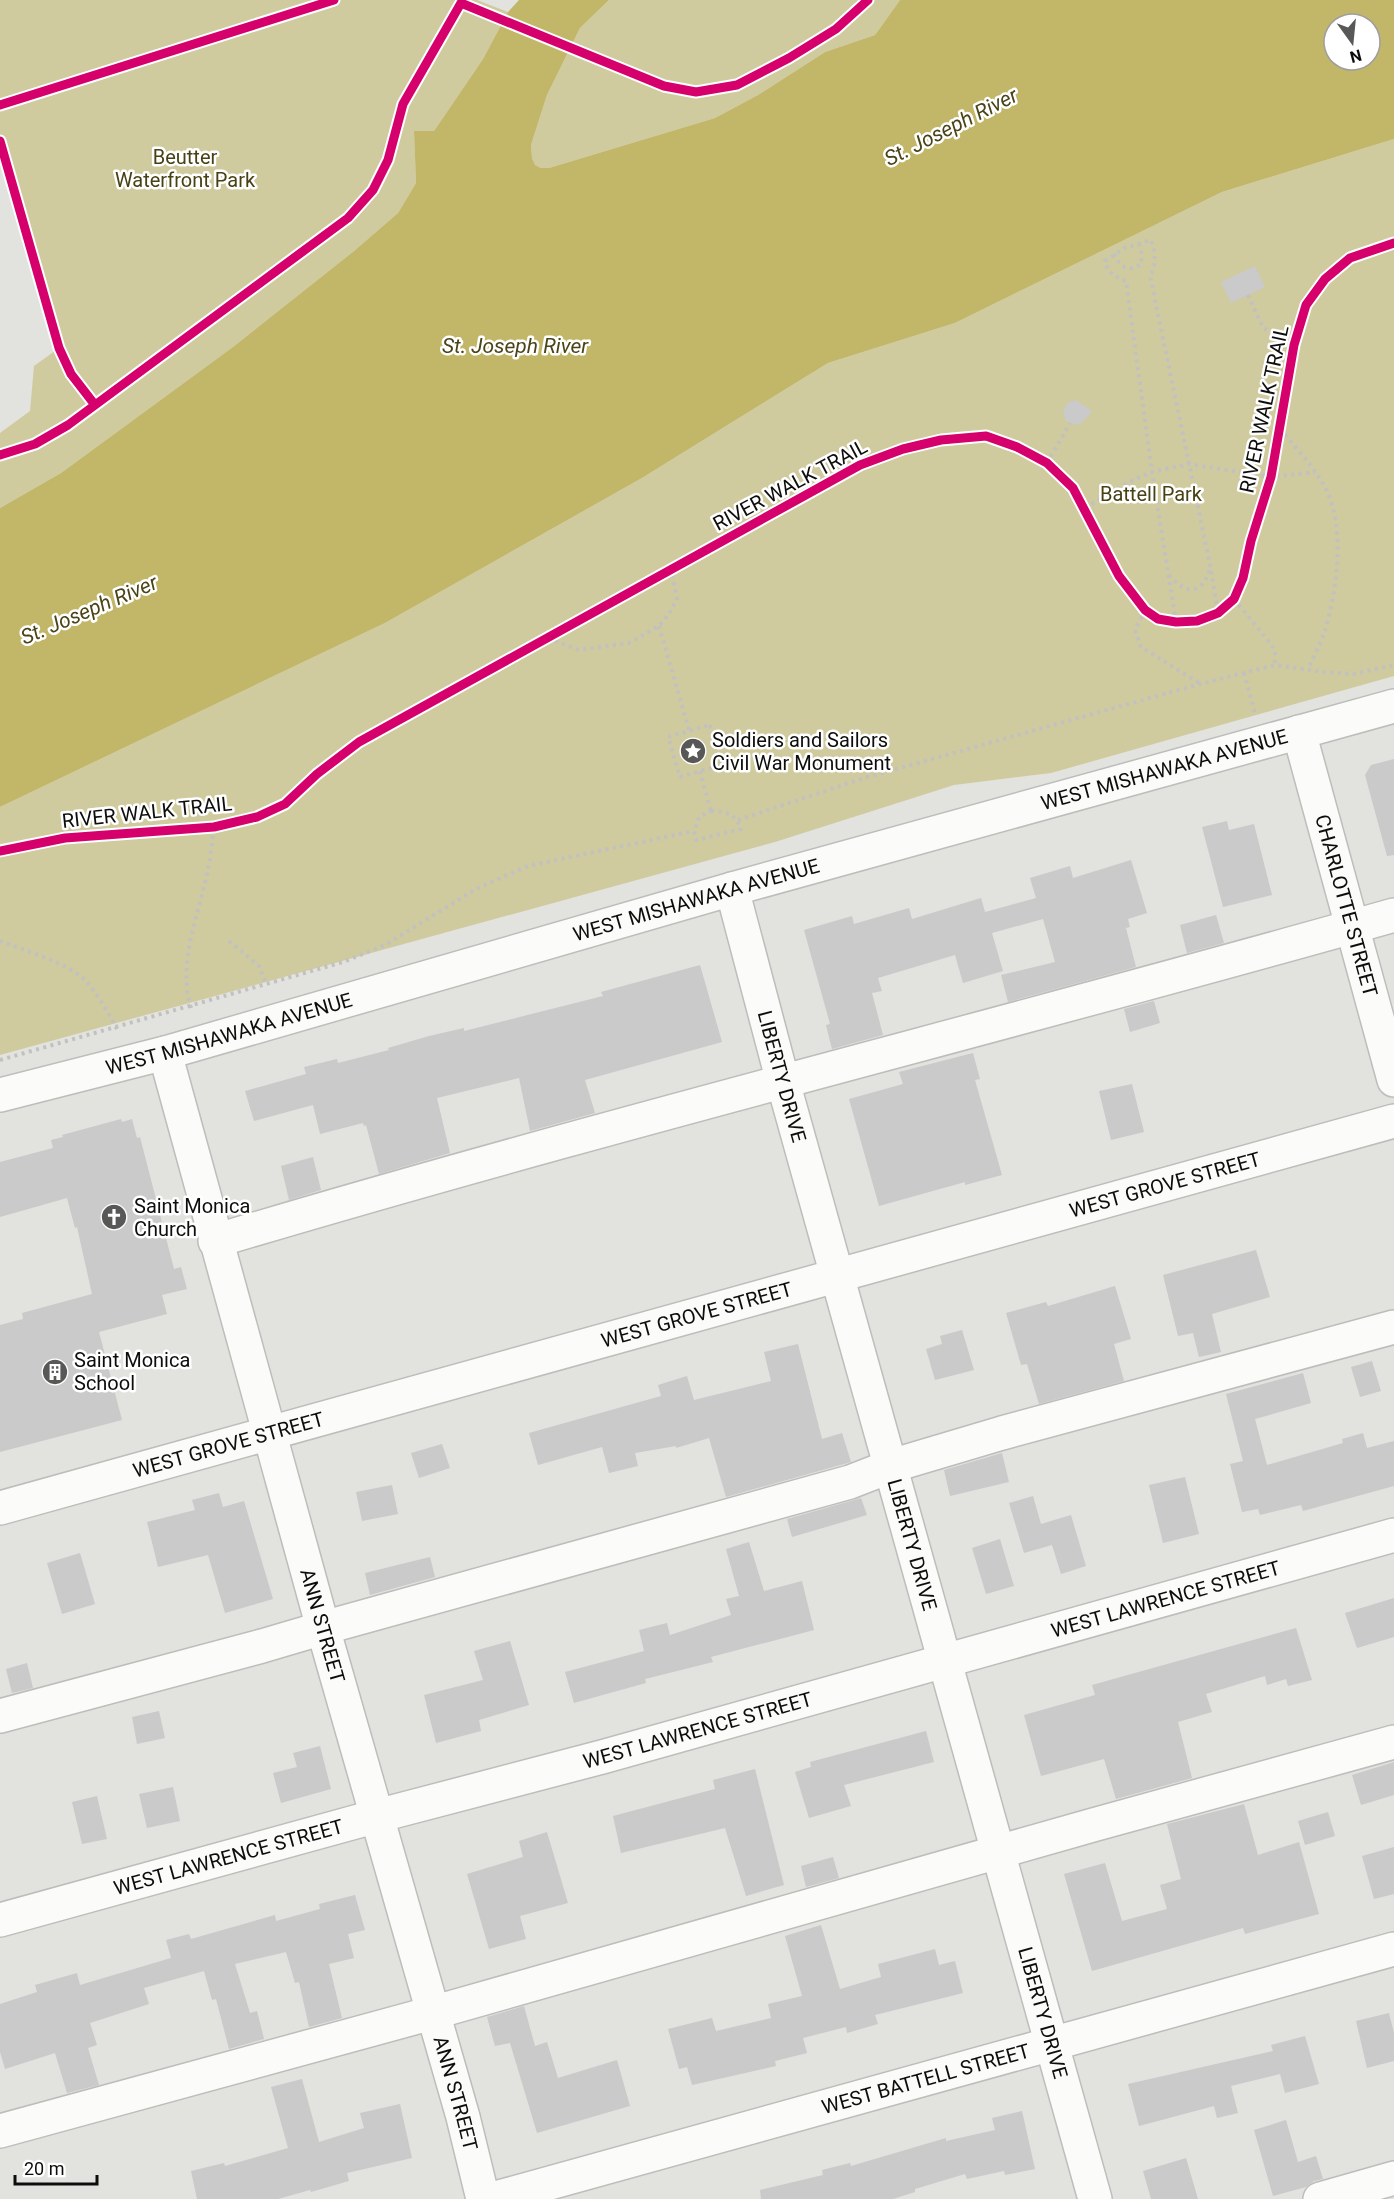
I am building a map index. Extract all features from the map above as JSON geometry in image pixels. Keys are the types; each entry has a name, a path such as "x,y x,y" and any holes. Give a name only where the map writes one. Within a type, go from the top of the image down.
{"street":[{"name":"WEST MISHAWAKA AVENUE","path":"0,1095 165,1053 732,890 1394,706"},
{"name":"CHARLOTTE STREET","path":"1299,732 1394,1080"},
{"name":"LIBERTY DRIVE","path":"732,890 783,1082 1095,2199"},
{"path":"215,1241 344,1202 1394,915"},
{"name":"ANN STREET","path":"165,1053 323,1628 463,2117 483,2199"},
{"name":"WEST GROVE STREET","path":"0,1508 1394,1121"},
{"path":"0,1716 262,1646 850,1482 891,1466 1002,1433 1394,1327"},
{"name":"WEST LAWRENCE STREET","path":"0,1920 377,1816 602,1757 1394,1535"},
{"path":"0,2131 432,2013 1394,1742"},
{"name":"WEST BATTELL STREET","path":"492,2199 1394,1948"},
{"path":"1320,2199 1394,2178"}],"path":[{"path":"1187,621 1172,621 1169,575 1152,472 1126,280 1113,276 1107,269 1105,261 1114,254 1150,240 1154,250 1155,266 1150,276 1218,613"},
{"path":"1114,254 1119,264 1127,269 1135,268 1141,264 1142,255 1139,245"},
{"path":"1248,295 1263,328 1294,345"},
{"path":"1047,463 1070,423"},
{"path":"1279,434 1315,472 1326,489 1335,523 1338,571 1325,633 1308,669"},
{"path":"1037,458 1047,463 1055,471"},
{"path":"1085,508 1131,481 1152,472 1189,464 1270,477 1315,472"},
{"path":"1079,498 1090,518"},
{"path":"661,575 681,564"},
{"path":"1169,575 1178,585 1188,590 1199,587 1206,580 1210,565"},
{"path":"548,638 579,650 630,643 659,626 677,599 671,570"},
{"path":"1208,617 1218,613 1234,599 1238,588"},
{"path":"1234,599 1271,644 1275,651 1275,664"},
{"path":"1136,601 1148,612 1136,630 1141,647 1200,684"},
{"path":"659,626 689,730"},
{"path":"537,644 558,632"},
{"path":"738,820 864,778 1275,664 1323,672 1353,674 1394,665"},
{"path":"1244,673 1255,715"},
{"path":"710,725 722,765 680,777 668,736 689,730 710,725"},
{"path":"700,771 711,811"},
{"path":"711,811 725,811 738,820 741,829 696,840 694,831 699,817 711,811"},
{"path":"202,1042 190,1006 186,970 190,940 208,869 214,827"},
{"path":"0,1060 343,962 385,945 476,889 528,866 694,831"},
{"path":"0,941 58,964 84,980 122,1034 130,1062"},
{"path":"229,941 260,966 266,984"}],"green space":[{"name":"Beutter Waterfront Park","path":"0,0 477,0 508,12 483,59 434,131 414,131 416,183 398,213 233,347 61,473 0,508 0,433 30,411 34,366 59,348 0,141"},
{"path":"609,0 900,0 875,35 825,52 758,95 715,118 549,168 541,168 535,165 531,145 547,95 580,28"},
{"name":"Battell Park","path":"1394,139 1394,676 1051,773 954,785 775,842 0,1055 0,807 385,623 642,478 828,363 955,323 1222,192"}],"water":[{"name":"St. Joseph River","path":"519,0 609,0 580,28 547,95 531,145 535,165 549,168 715,118 758,95 825,52 875,35 900,0 1394,0 1394,139 1222,192 955,323 828,363 642,478 385,623 0,807 0,508 61,473 233,347 398,213 416,183 414,131 434,131 483,59 508,12"}],"building":[{"path":"1255,266 1265,287 1231,303 1221,282"},
{"path":"1076,400 1092,411 1082,423 1074,425 1066,421 1063,412 1067,403"},
{"path":"1394,759 1394,855 1387,856 1365,775 1371,765"},
{"path":"1227,821 1229,830 1254,824 1272,895 1223,907 1202,827"},
{"path":"1131,860 1147,913 1128,919 1130,927 1126,928 1136,967 1008,1002 1001,975 1055,962 1043,919 992,933 1003,971 963,983 955,955 878,978 882,991 872,993 883,1035 832,1049 826,1025 830,1024 804,930 852,916 854,924 909,908 912,919 981,898 985,912 1036,898 1030,878 1070,866 1073,878"},
{"path":"1216,915 1224,943 1187,953 1180,925"},
{"path":"700,965 722,1042 585,1080 595,1113 530,1131 519,1078 437,1098 450,1153 379,1174 366,1125 364,1126 363,1123 320,1134 313,1105 254,1121 245,1091 306,1074 304,1067 337,1059 338,1063 389,1050 388,1048 429,1036 464,1028 464,1031 603,996 601,992"},
{"path":"1154,1001 1160,1023 1130,1032 1124,1009"},
{"path":"973,1053 980,1079 975,1080 1002,1175 965,1185 965,1182 879,1206 849,1099 903,1084 899,1072"},
{"path":"1132,1084 1144,1132 1111,1140 1099,1091"},
{"path":"121,1119 122,1122 132,1119 137,1138 140,1137 174,1269 181,1267 187,1289 162,1295 167,1314 99,1332 122,1420 0,1452 0,1325 23,1319 22,1313 92,1294 77,1227 75,1228 67,1198 0,1217 0,1162 53,1148 51,1140 63,1137 62,1135"},
{"path":"313,1157 321,1190 289,1200 281,1166"},
{"path":"1256,1250 1270,1297 1212,1314 1221,1352 1199,1357 1193,1333 1178,1336 1163,1275"},
{"path":"1115,1286 1131,1339 1114,1344 1124,1381 1039,1404 1027,1364 1021,1365 1006,1313 1046,1302 1048,1306"},
{"path":"962,1330 974,1370 935,1380 926,1349 942,1344 940,1336"},
{"path":"798,1344 822,1439 842,1433 851,1462 726,1497 709,1438 676,1448 676,1446 635,1453 638,1466 609,1473 602,1447 538,1465 529,1433 661,1396 658,1385 687,1376 694,1400 771,1381 764,1352"},
{"path":"1372,1361 1381,1391 1360,1397 1351,1367"},
{"path":"1303,1373 1311,1403 1255,1419 1267,1465 1343,1443 1342,1439 1363,1433 1367,1448 1394,1441 1394,1486 1303,1511 1301,1505 1260,1515 1258,1509 1242,1512 1230,1464 1243,1461 1226,1394"},
{"path":"442,1444 450,1468 419,1478 411,1453"},
{"path":"1002,1453 1009,1482 950,1496 944,1470"},
{"path":"1185,1477 1199,1534 1163,1543 1149,1485"},
{"path":"392,1485 398,1514 362,1521 356,1492"},
{"path":"219,1493 223,1507 244,1501 273,1599 225,1613 208,1555 158,1567 147,1522 195,1510 192,1500"},
{"path":"1033,1496 1041,1524 1071,1515 1086,1566 1061,1574 1052,1545 1024,1553 1009,1503"},
{"path":"861,1498 867,1515 792,1537 787,1519"},
{"path":"1000,1539 1014,1586 986,1594 972,1548"},
{"path":"749,1542 764,1591 802,1581 814,1630 711,1657 713,1662 645,1679 646,1683 574,1703 565,1672 644,1651 639,1630 667,1623 670,1635 731,1615 726,1599 739,1596 726,1549"},
{"path":"80,1553 95,1604 62,1614 47,1563"},
{"path":"430,1557 435,1577 370,1595 365,1573"},
{"path":"1394,1598 1394,1637 1357,1648 1345,1613"},
{"path":"1296,1628 1312,1680 1288,1686 1286,1679 1267,1685 1265,1676 1206,1694 1212,1712 1178,1722 1192,1778 1116,1799 1104,1759 1041,1776 1024,1715 1095,1695 1092,1685"},
{"path":"510,1641 529,1705 479,1720 481,1731 436,1743 424,1695 483,1680 474,1651"},
{"path":"27,1663 33,1688 12,1693 6,1669"},
{"path":"159,1711 165,1738 137,1744 132,1717"},
{"path":"926,1731 934,1762 844,1785 851,1806 809,1818 795,1772 811,1767 810,1762"},
{"path":"320,1746 331,1789 281,1803 273,1773 297,1767 293,1753"},
{"path":"1394,1762 1394,1795 1361,1805 1352,1775"},
{"path":"755,1769 784,1885 746,1896 725,1828 621,1853 613,1816 715,1789 713,1780"},
{"path":"173,1787 180,1821 147,1828 139,1794"},
{"path":"97,1796 107,1839 82,1844 72,1802"},
{"path":"1244,1804 1258,1855 1299,1842 1319,1914 1245,1934 1243,1928 1092,1971 1064,1874 1105,1863 1122,1921 1167,1909 1160,1885 1181,1879 1167,1824"},
{"path":"1328,1812 1335,1836 1305,1845 1298,1821"},
{"path":"547,1832 568,1903 520,1916 526,1939 489,1949 467,1874 523,1857 519,1841"},
{"path":"1394,1847 1394,1894 1374,1899 1362,1856"},
{"path":"833,1857 839,1878 806,1887 801,1866"},
{"path":"355,1895 365,1930 348,1934 354,1958 329,1964 342,2018 309,2027 299,1982 295,1983 286,1952 235,1964 250,2013 257,2011 264,2039 229,2049 216,1999 212,2000 204,1971 144,1988 149,2004 90,2023 97,2045 88,2048 99,2085 67,2093 55,2053 5,2069 0,2052 0,2004 37,1992 35,1985 77,1973 80,1985 171,1958 166,1940 189,1934 191,1939 275,1915 276,1921 320,1909 319,1904"},
{"path":"821,1925 840,1989 881,1977 878,1964 935,1949 939,1965 955,1961 963,1993 875,2015 878,2024 847,2033 846,2027 803,2038 807,2053 775,2061 776,2066 692,2085 687,2067 679,2069 668,2029 712,2018 716,2031 771,2018 768,2004 802,1996 785,1936"},
{"path":"524,2006 535,2046 547,2042 558,2078 617,2060 630,2106 537,2133 510,2043 495,2046 487,2017"},
{"path":"1389,2013 1394,2033 1394,2061 1367,2068 1356,2021"},
{"path":"1305,2036 1319,2084 1285,2093 1280,2074 1231,2086 1238,2113 1217,2118 1214,2106 1139,2126 1128,2084 1273,2051 1271,2045"},
{"path":"302,2079 319,2142 364,2128 360,2113 400,2104 412,2158 347,2173 349,2181 278,2199 197,2199 191,2171 224,2163 225,2166 288,2148 271,2087"},
{"path":"1022,2111 1035,2169 1005,2175 1004,2171 967,2179 965,2174 915,2189 915,2192 893,2199 761,2199 760,2190 823,2175 822,2170 850,2163 851,2166 946,2138 946,2141 995,2130 992,2118"},
{"path":"1286,2120 1298,2162 1316,2156 1323,2179 1314,2181 1306,2187 1273,2196 1254,2130"},
{"path":"1186,2158 1198,2199 1151,2199 1143,2171"}],"cycle path":[{"path":"0,105 334,0"},
{"path":"0,455 35,444 68,425 348,218 373,190 388,160 403,104 461,3 664,86 696,92 737,85 789,58 836,29 868,0"},
{"path":"0,141 59,348 71,374 95,405"},
{"name":"RIVER WALK TRAIL","path":"0,851 65,838 214,827 257,817 285,804 317,774 359,742 860,465 903,449 941,440 986,436 1017,447 1047,463 1073,488 1119,576 1145,610 1158,619 1176,622 1197,621 1218,613 1234,599 1243,578 1251,541 1271,477 1294,345 1306,305 1325,279 1350,258 1394,243"}],"place":[{"name":"Soldiers and Sailors Civil War Monument","path":"693,751"},
{"name":"Saint Monica Church","path":"114,1217"},
{"name":"Saint Monica School","path":"55,1372"}]}
